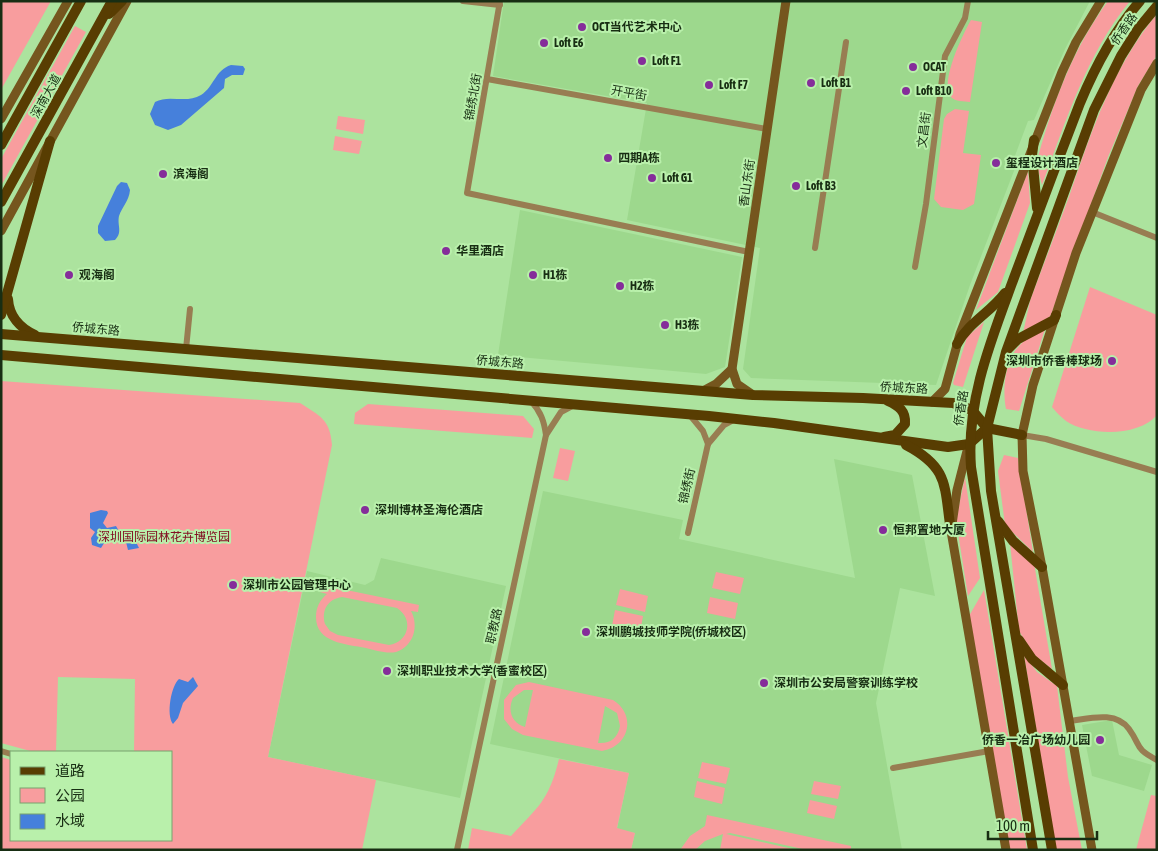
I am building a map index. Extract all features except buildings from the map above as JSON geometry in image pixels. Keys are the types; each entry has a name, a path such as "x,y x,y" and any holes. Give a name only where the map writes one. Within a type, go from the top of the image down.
{"main road":[{"path":"1,119 68,1"},
{"name":"深南大道","path":"1,145 81,1"},
{"name":"深南大道","path":"1,202 112,1"},
{"path":"101,21 122,1"},
{"path":"1,231 127,1"},
{"name":"香山东街","path":"732,369 786,1"},
{"path":"932,402 945,389 957,344 1034,140 1076,42 1101,1"},
{"name":"侨香路","path":"1033,850 972,476 969,444 972,410 991,340 1092,74 1140,1"},
{"name":"侨香路","path":"1052,850 988,465 987,428 1006,352 1100,95 1138,29 1157,6"},
{"path":"1092,850 1023,471 1022,435 1033,385 1092,212 1138,98 1157,64"},
{"path":"1034,140 1032,154 1037,194 1037,215"},
{"path":"1,315 50,141"},
{"path":"957,344 968,328 996,304 1012,284"},
{"path":"8,294 10,309 18,324 32,334 43,338"},
{"path":"1006,352 1014,342 1047,325 1054,320 1056,315"},
{"name":"侨城东路","path":"1,334 753,395 932,402 963,405 972,410"},
{"path":"1,355 736,418 948,448 969,444 987,428"},
{"path":"1,362 18,356"},
{"path":"703,391 716,384 732,369 737,384 753,395"},
{"path":"868,438 895,435 905,424 904,413 901,409 884,399"},
{"path":"972,410 987,428 1022,435"},
{"path":"901,442 922,453 938,468 942,478 1006,850"},
{"path":"951,531 957,490 969,444"},
{"path":"996,516 1008,536 1042,567"},
{"path":"1015,633 1032,659 1063,686"}],"street":[{"path":"463,1 500,3"},
{"path":"493,1 500,3"},
{"name":"文昌街","path":"915,267 926,204 945,56 965,18 968,1"},
{"name":"锦绣北街","path":"500,3 468,192 749,252"},
{"path":"815,248 846,42"},
{"name":"开平街","path":"487,79 767,129"},
{"path":"1092,212 1157,238"},
{"path":"186,349 190,309"},
{"name":"职教路","path":"457,850 546,436 544,420 539,409 530,400"},
{"name":"职教路","path":"546,436 561,412 575,404"},
{"path":"688,414 703,432 708,444"},
{"name":"锦绣街","path":"688,533 708,444 724,425 736,418"},
{"path":"1022,435 1046,439 1157,472"},
{"path":"1069,722 1102,717 1114,718 1128,727 1140,752 1157,760"},
{"path":"893,768 989,751"}],"shaded area":[{"path":"504,1 1090,1 1065,49 1034,120 1028,121 1013,161 1017,163 970,285 936,385 751,378 743,369 760,248 627,220 647,103 493,76"},
{"path":"520,210 742,257 725,367 706,374 498,355"},
{"name":"深圳市公安局警察训练学校","path":"834,459 912,475 935,596 900,588 876,703 902,850 631,850 635,833 617,829 629,773 490,744 543,491 683,520 679,539 855,578"},
{"name":"深圳职业技术大学(香蜜校区)","path":"381,558 506,586 460,798 268,757 307,571 365,585 374,580"},
{"name":"侨香一冶广场幼儿园","path":"1112,720 1119,755 1152,765 1144,791 1092,776 1082,725"}],"green space":[{"path":"1,1 51,1 2,88 1,88"},
{"path":"1108,1 1130,1 1101,44 1078,89 1042,185 1038,169 1038,157 1058,95 1075,56"},
{"path":"1157,14 1157,55 1138,86 1108,157 1051,315 1046,321 1023,333 1030,301 1105,100 1128,55"},
{"path":"971,20 982,22 970,102 957,101 951,97 948,90 948,81 954,58"},
{"path":"75,26 86,32 1,186 1,159"},
{"path":"955,109 969,111 963,153 981,155 974,204 963,210 941,207 934,199 944,119 947,114"},
{"path":"338,116 365,120 363,134 336,129"},
{"path":"335,136 362,141 359,154 333,150"},
{"path":"1028,171 1030,203 998,292 976,310"},
{"name":"深圳市侨香棒球场","path":"1090,287 1157,315 1157,415 1149,422 1126,431 1100,431 1075,426 1066,421 1052,407"},
{"path":"984,322 963,387 954,385 967,337"},
{"path":"1045,329 1019,411 1006,409 1004,392 1008,365 1016,349 1024,341"},
{"name":"深圳国际园林花卉博览园","path":"1,381 300,403 323,419 329,429 332,445 268,757 376,780 362,850 1,850 1,757 10,760 10,841 172,841 172,751 134,751 135,679 58,677 56,751 30,751 1,743"},
{"path":"368,404 523,416 534,429 532,438 354,424 355,413"},
{"path":"560,448 575,451 568,481 553,478"},
{"path":"1004,455 1018,458 1033,552 1005,525 998,471"},
{"path":"965,477 980,578 968,596 956,520"},
{"path":"1010,543 1034,563 1052,669 1034,655 1019,631"},
{"path":"716,572 744,578 740,594 712,588"},
{"path":"322,585 419,605 418,612 411,611 415,629 411,640 402,649 388,653 334,641 321,632 317,626 317,610 322,599 327,594 320,592","holes":["342,597 397,608 406,618 407,630 401,640 389,645 338,635 330,631 324,619 325,610 329,603"]},
{"path":"620,589 648,596 645,612 616,605"},
{"path":"984,590 1027,850 1007,850 969,616"},
{"path":"710,597 738,603 735,619 707,613"},
{"path":"615,610 643,616 640,632 612,626"},
{"path":"1024,655 1037,672 1057,686 1068,777 1082,850 1056,850"},
{"path":"529,682 613,700 621,706 625,714 627,730 624,737 611,748 602,751 523,735 512,729 504,719 504,700 516,685","holes":["524,690 533,690 525,727 517,723 511,712 513,698","605,706 617,713 620,726 613,739 598,743"]},
{"path":"559,759 629,773 617,828 635,833 631,850 468,850 472,828 511,836 542,802 551,784"},
{"path":"702,762 730,768 726,784 698,778"},
{"path":"697,781 725,788 722,804 694,797"},
{"path":"814,781 841,786 838,799 811,794"},
{"path":"1151,795 1157,796 1157,850 1136,850"},
{"path":"810,800 837,806 834,819 807,813"},
{"path":"707,815 851,846 851,850 807,850 730,833 726,834 797,850 720,850 723,834 705,841 695,850 680,850 690,836 705,826"}],"water":[{"path":"231,65 243,66 245,69 243,75 232,75 225,79 224,88 181,125 168,130 155,125 150,114 155,102 166,99 195,98 209,88 221,71"},
{"path":"121,182 127,183 130,190 119,216 119,234 115,240 105,241 98,233 98,226 117,186"},
{"path":"101,510 108,513 103,523 107,528 116,526 120,533 127,532 128,537 135,540 139,548 128,550 126,542 118,537 106,540 101,548 92,545 91,538 95,532 90,528 90,513"},
{"path":"193,677 198,686 183,703 178,718 173,724 170,714 170,701 176,683 179,679 188,682"}],"place":[{"name":"OCT当代艺术中心","path":"582,27"},
{"name":"Loft E6","path":"544,43"},
{"name":"Loft F1","path":"642,61"},
{"name":"OCAT","path":"913,67"},
{"name":"Loft B1","path":"811,83"},
{"name":"Loft F7","path":"709,85"},
{"name":"Loft B10","path":"906,91"},
{"name":"四期A栋","path":"608,158"},
{"name":"玺程设计酒店","path":"996,163"},
{"name":"滨海阁","path":"163,174"},
{"name":"Loft G1","path":"652,178"},
{"name":"Loft B3","path":"796,186"},
{"name":"华里酒店","path":"446,251"},
{"name":"观海阁","path":"69,275"},
{"name":"H1栋","path":"533,275"},
{"name":"H2栋","path":"620,286"},
{"name":"H3栋","path":"665,325"},
{"name":"深圳市侨香棒球场","path":"1112,361"},
{"name":"深圳博林圣海伦酒店","path":"365,510"},
{"name":"恒邦置地大厦","path":"883,530"},
{"name":"深圳市公园管理中心","path":"233,585"},
{"name":"深圳鹏城技师学院(侨城校区)","path":"586,632"},
{"name":"深圳职业技术大学(香蜜校区)","path":"387,671"},
{"name":"深圳市公安局警察训练学校","path":"764,683"},
{"name":"侨香一冶广场幼儿园","path":"1100,740"}]}
